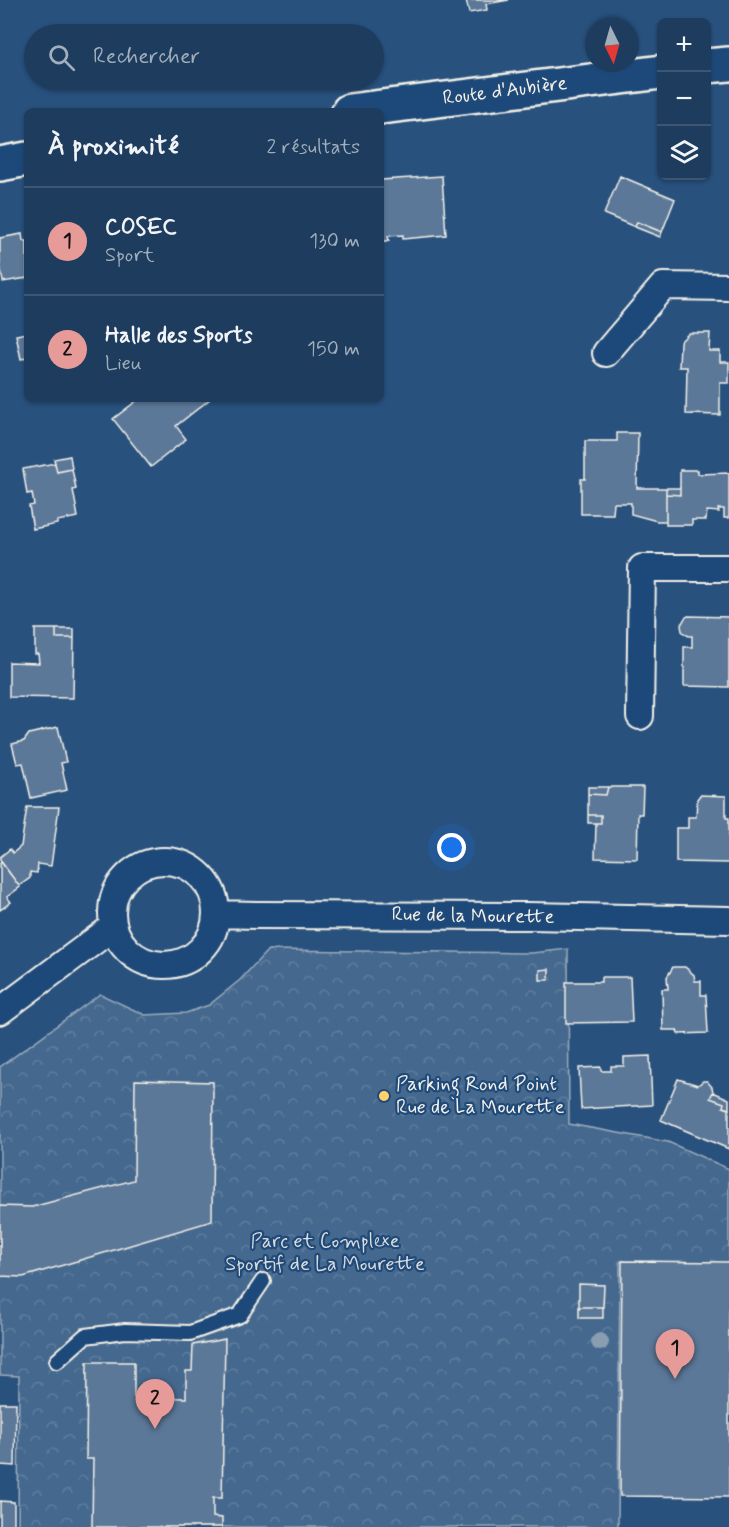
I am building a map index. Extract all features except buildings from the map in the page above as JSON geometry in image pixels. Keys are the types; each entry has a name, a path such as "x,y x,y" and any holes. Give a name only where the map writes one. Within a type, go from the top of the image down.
{"main road":[{"path":"711,66 729,64"},
{"name":"Route d'Aubière","path":"373,108 657,73"},
{"path":"0,164 24,160"}],"street":[{"path":"606,353 663,286 729,287"},
{"path":"640,716 642,568 729,568"},
{"path":"166,860 191,868 202,876 215,900 214,928 208,941 199,952 173,965 159,966 143,962 130,954 119,942 113,927 110,911 114,895 122,880 134,869 150,862 166,860"},
{"name":"Rue de la Mourette","path":"216,914 729,920"},
{"path":"0,1011 113,927"}],"lane":[{"path":"57,1361 85,1336 124,1331 190,1332 240,1315 263,1281"}],"green space":[{"name":"Parc et Complexe Sportif de La Mourette","path":"568,949 569,1124 668,1142 729,1169 729,1265 620,1262 618,1527 18,1527 19,1376 0,1375 0,1067 100,994 145,1015 186,1013 209,1005 240,980 268,950 532,953"}],"place":[{"name":"Parking Rond Point Rue de La Mourette","path":"384,1096"},
{"name":"COSEC","path":"675,1379"},
{"name":"Halle des Sports","path":"155,1429"}]}
